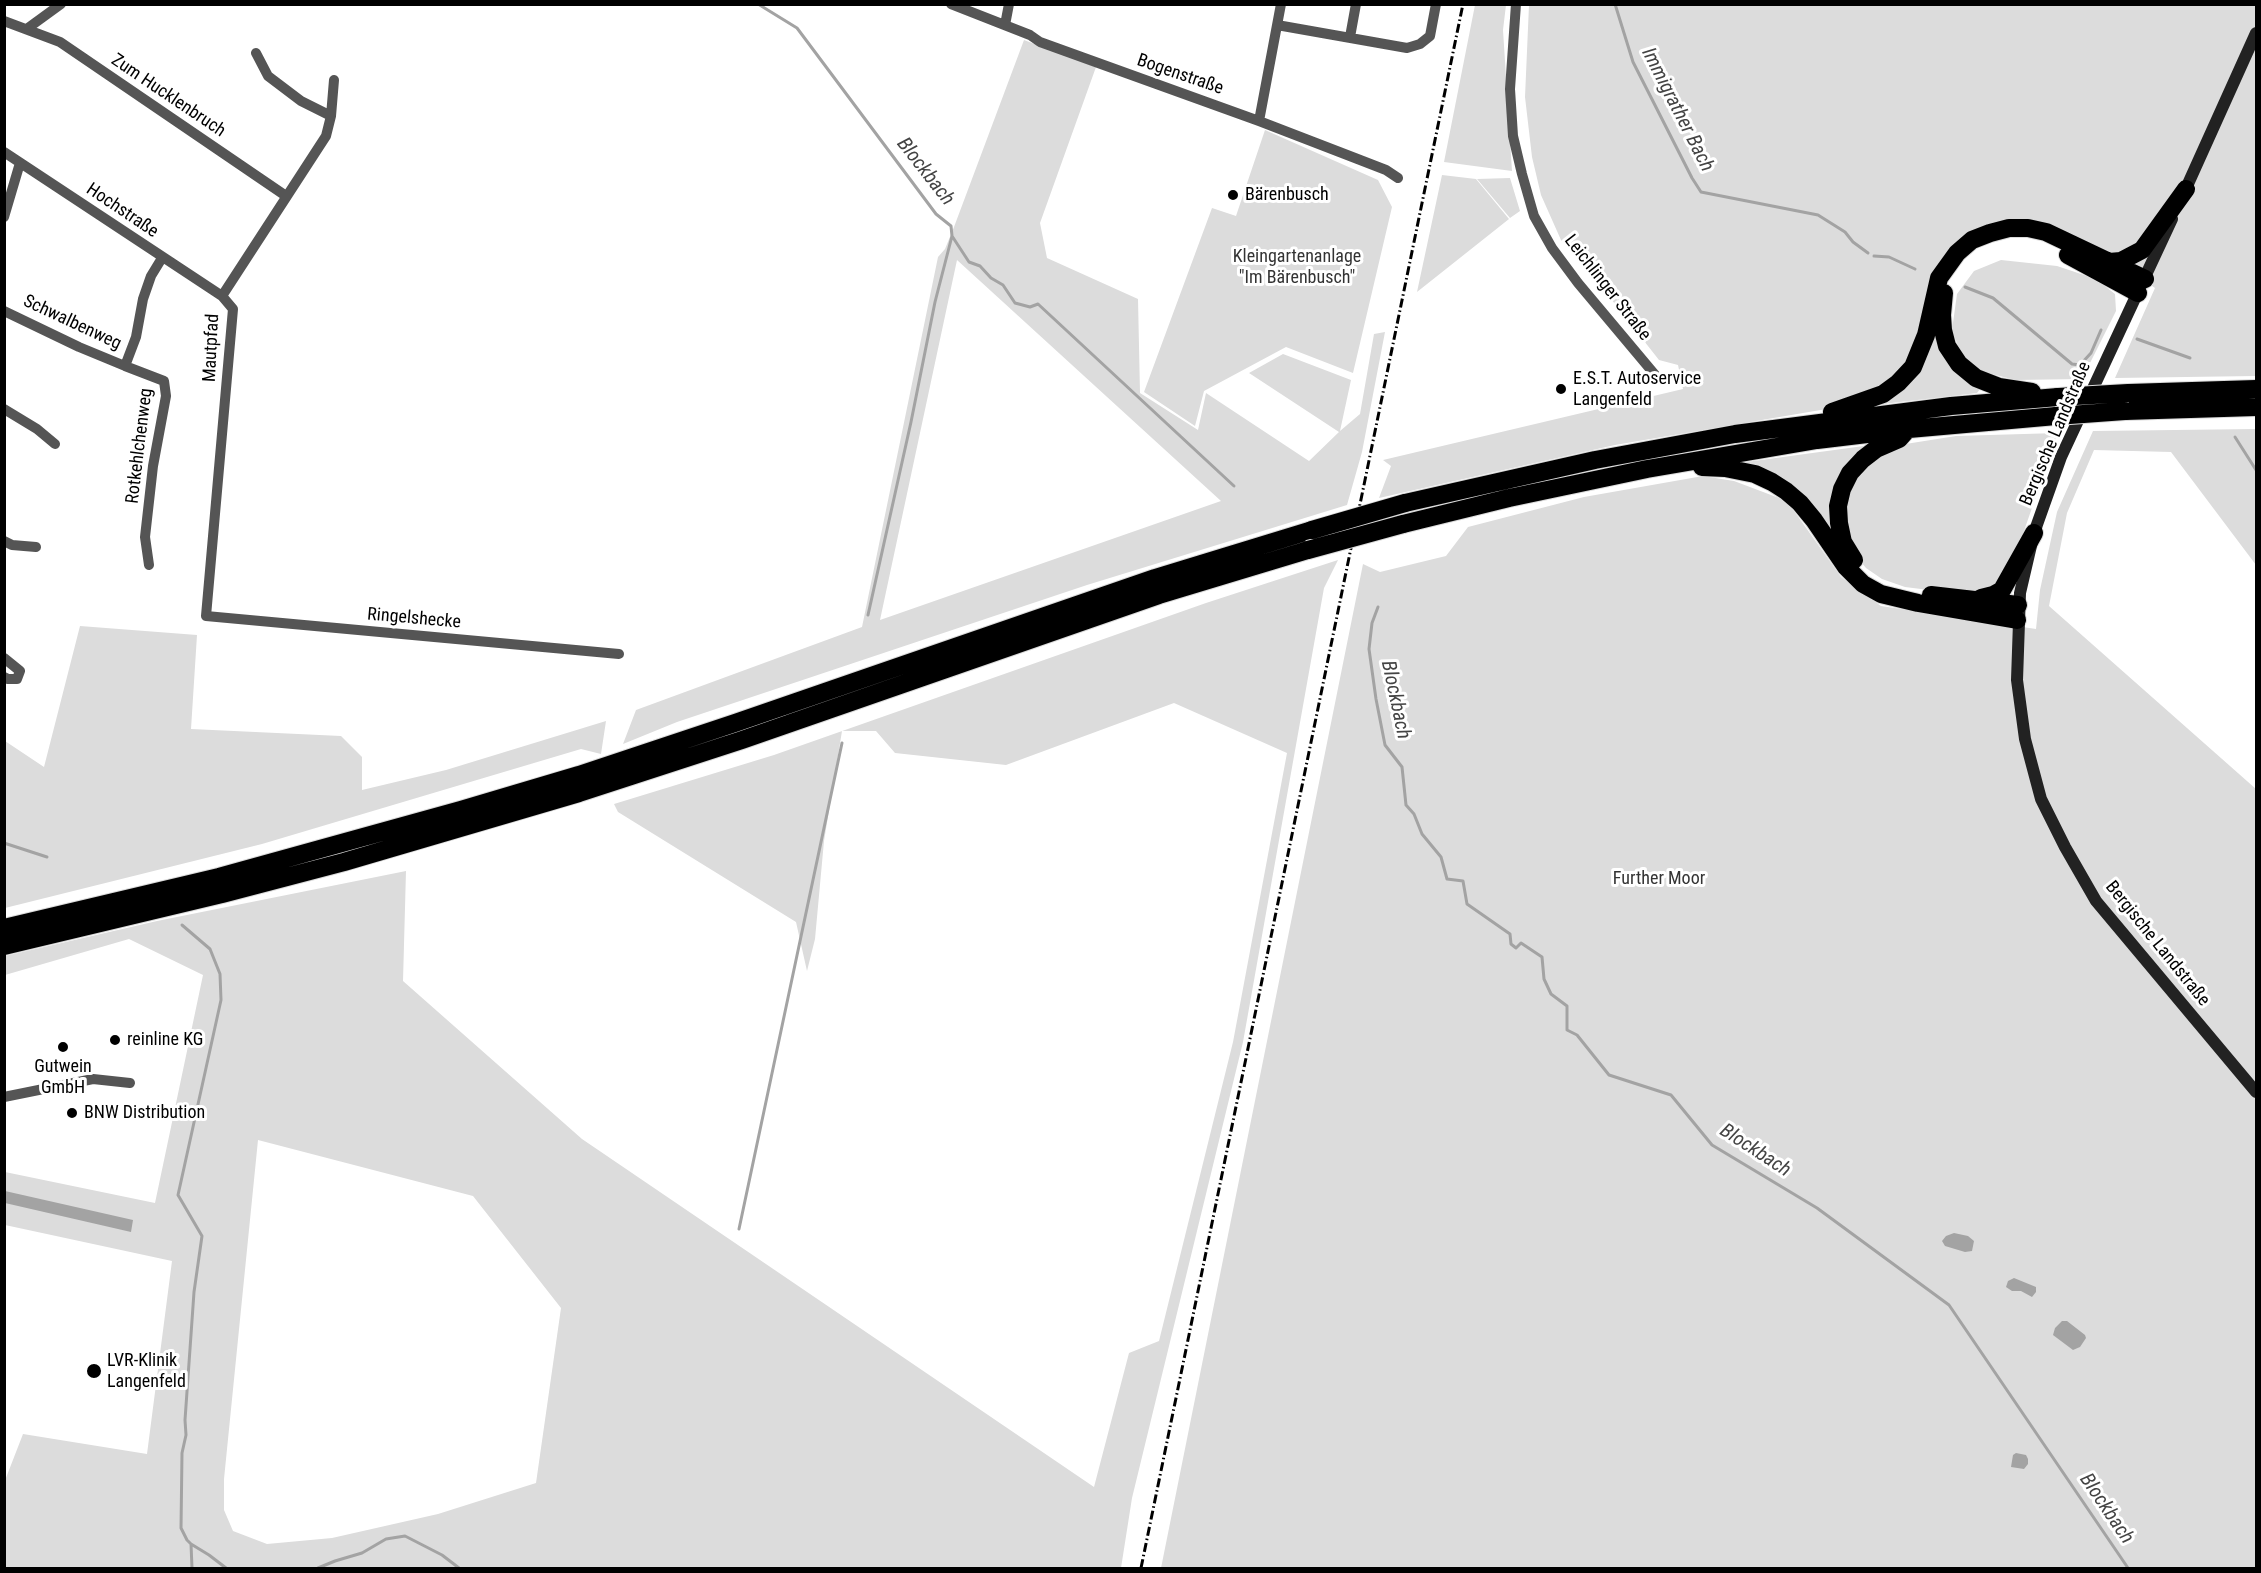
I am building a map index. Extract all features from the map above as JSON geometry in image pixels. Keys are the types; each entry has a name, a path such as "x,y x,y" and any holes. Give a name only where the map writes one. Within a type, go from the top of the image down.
{"highway":[{"path":"2109,262 2121,261 2142,250 2186,189"},
{"path":"1735,434 1783,419 1834,412 1883,394 1898,383 1913,367 1920,352 1939,278 1957,253 1972,240 1990,232 2009,228 2028,228 2046,232 2109,262 2141,286"},
{"path":"2141,286 2035,240 2014,237 1995,241 1974,250 1960,263 1949,279 1943,296 1942,315 1947,346 1959,364 1976,378 1999,387 2058,397 2127,402 2256,406"},
{"path":"4,946 212,897 344,862 579,793 1159,595 1403,524 1509,498 1647,469 1817,440 1908,429 2056,416 2127,402 2256,389"},
{"path":"4,928 262,866 579,775 1144,582 1312,530 1406,504 1583,463 1735,434 1951,406 2058,397"},
{"path":"1908,429 1899,439 1876,449 1863,459 1850,473 1842,489 1838,506 1839,523 1843,542 1850,556 1865,572 1888,587 1909,592 1978,598 2018,612"},
{"path":"1647,469 1678,471 1699,467 1725,468 1755,474 1772,482 1800,503 1846,567 1863,584 1881,594 1918,603 2018,612"},
{"path":"1978,598 1993,595 2002,590 2034,533"}],"main road":[{"name":"Bergische Landstraße","path":"2256,33 2061,457 2034,533 2018,612 2017,680 2025,739 2041,799 2096,901 2256,1092"}],"street":[{"path":"28,28 61,4"},
{"name":"Bogenstraße","path":"951,4 1030,35 1050,46 1259,121 1386,170 1398,178"},
{"path":"1005,25 1009,4"},
{"path":"1259,121 1281,4"},
{"path":"1350,37 1356,4"},
{"path":"1277,25 1407,48 1420,44 1430,36 1436,4"},
{"name":"Leichlinger Straße","path":"1516,4 1510,88 1513,136 1534,216 1552,248 1578,283 1656,376"},
{"name":"Zum Hucklenbruch","path":"4,21 28,28 60,42 286,196"},
{"path":"256,53 268,76 301,101 332,116"},
{"name":"Mautpfad","path":"206,616 233,309 222,296 326,136 332,116 334,81"},
{"name":"Hochstraße","path":"4,152 222,296"},
{"path":"4,217 20,163"},
{"name":"Rotkehlchenweg","path":"149,565 145,537 153,466 166,396 164,381 125,366 136,337 142,298 162,258"},
{"name":"Schwalbenweg","path":"4,311 125,366"},
{"path":"4,409 37,429 55,444"},
{"path":"4,541 12,545 36,547"},
{"name":"Ringelshecke","path":"206,616 619,654"},
{"path":"4,658 20,672 17,679 4,677"},
{"path":"4,1096 93,1079 130,1083"}],"green space":[{"path":"1475,5 1506,5 1503,30 1512,171 1444,162"},
{"path":"1529,5 2256,5 2256,376 2115,378 2155,288 2108,255 2051,232 1962,242 1906,368 1850,405 1615,445 1379,498 1391,466 1383,460 1683,389 1678,365 1659,360 1561,240 1541,195 1532,157 1525,97"},
{"path":"1024,40 1096,67 1040,223 1047,258 1138,299 1140,393 1198,430 1206,393 1309,461 1339,432 1249,373 1283,354 1351,380 1340,431 1360,414 1374,334 1385,332 1362,452 1347,505 1087,585 677,722 623,744 636,710 862,627 938,257 945,249","holes":["957,260 1221,501 880,620"]},
{"name":"Kleingartenanlage \"Im Bärenbusch\"","path":"1265,130 1378,180 1392,207 1353,373 1286,347 1204,391 1195,426 1144,392 1212,208 1236,216"},
{"path":"1442,175 1476,179 1509,219 1417,292"},
{"path":"1510,178 1520,211 1510,218 1477,179"},
{"path":"2001,260 2057,266 2096,279 2115,294 2116,311 2082,379 2016,380 1983,372 1962,356 1952,330 1957,294 1974,271"},
{"path":"1934,318 1942,352 1957,375 1980,389 1977,393 1883,404 1910,380"},
{"name":"Further Moor","path":"2256,429 2256,565 2171,452 2094,450 2067,513 2049,606 2256,789 2256,1568 1161,1568 1363,564 1380,572 1446,556 1468,527 1584,497 1703,476 1734,481 1787,501 1841,577 1881,606 2036,629 2040,590 2057,512 2093,431"},
{"path":"2058,433 2017,551 1995,587 1980,593 1953,593 1905,587 1882,579 1866,568 1852,551 1844,533 1848,485 1861,469 1893,446 1956,436"},
{"path":"1871,445 1845,470 1834,543 1739,463"},
{"path":"1338,560 1324,588 1243,1042 1132,1498 1121,1568 5,1568 4,1483 23,1434 147,1454 172,1261 5,1225 5,1172 155,1203 203,975 129,939 5,975 5,956 157,921 406,871 403,981 582,1139 1094,1487 1129,1353 1159,1341 1233,1042 1287,753 1174,703 1006,765 895,753 876,731 842,731 1206,603","holes":["258,1140 473,1196 561,1308 536,1483 438,1514 332,1538 267,1544 233,1531 224,1510 224,1479"]},
{"path":"80,626 197,635 191,729 341,736 362,757 362,790 446,770 606,721 601,754 581,749 262,844 5,908 5,741 44,767"},
{"path":"842,731 824,841 815,939 807,971 796,922 618,812 614,804 774,755"}],"shaded area":[{"path":"5,1191 133,1220 131,1232 5,1203"},
{"path":"1954,1233 1968,1236 1974,1241 1972,1251 1965,1252 1945,1246 1942,1241 1946,1236"},
{"path":"2014,1278 2036,1287 2036,1292 2032,1297 2006,1287 2008,1281"},
{"path":"2062,1321 2067,1321 2085,1335 2086,1338 2080,1347 2073,1350 2053,1335 2055,1328"},
{"path":"2016,1453 2026,1455 2028,1459 2028,1464 2024,1469 2011,1467 2013,1455"}],"waterway":[{"name":"Blockbach","path":"758,4 797,28 936,214 951,226 952,236 969,262 980,266 991,278 1003,285 1015,303 1030,307 1038,304 1234,486"},
{"name":"Immigrather Bach","path":"1615,4 1633,62 1701,192 1818,215 1845,232 1853,242 1868,253"},
{"path":"868,615 935,302 952,236"},
{"name":"Immigrather Bach","path":"1874,256 1889,257 1915,269"},
{"name":"Immigrather Bach","path":"1965,287 1993,298 2072,364 2080,365 2091,353 2101,330"},
{"name":"Immigrather Bach","path":"2137,339 2190,358"},
{"name":"Immigrather Bach","path":"2235,437 2256,470"},
{"name":"Blockbach","path":"1378,607 1372,623 1369,649 1385,745 1402,767 1406,805 1414,814 1422,834 1441,857 1447,879 1463,881 1467,904 1510,934 1511,944 1516,948 1521,943 1542,957 1544,979 1551,994 1567,1006 1567,1030 1577,1035 1609,1075 1671,1095 1712,1145 1817,1208 1949,1305 2128,1568"},
{"path":"739,1229 842,743"},
{"path":"4,843 47,857"},
{"path":"182,925 210,949 220,974 221,1000 178,1195 202,1236 194,1292 185,1420 186,1435 182,1453 181,1528 191,1544 192,1568"},
{"path":"318,1568 362,1553 386,1539 405,1536 442,1555 459,1568"},
{"path":"191,1544 226,1568"}],"railway":[{"path":"1141,1568 1463,4"}],"place":[{"name":"Bärenbusch","path":"1233,195"},
{"name":"E.S.T. Autoservice Langenfeld","path":"1561,389"},
{"name":"reinline KG","path":"115,1040"},
{"name":"Gutwein GmbH","path":"63,1047"},
{"name":"BNW Distribution","path":"72,1113"},
{"name":"LVR-Klinik Langenfeld","path":"94,1371"}]}
